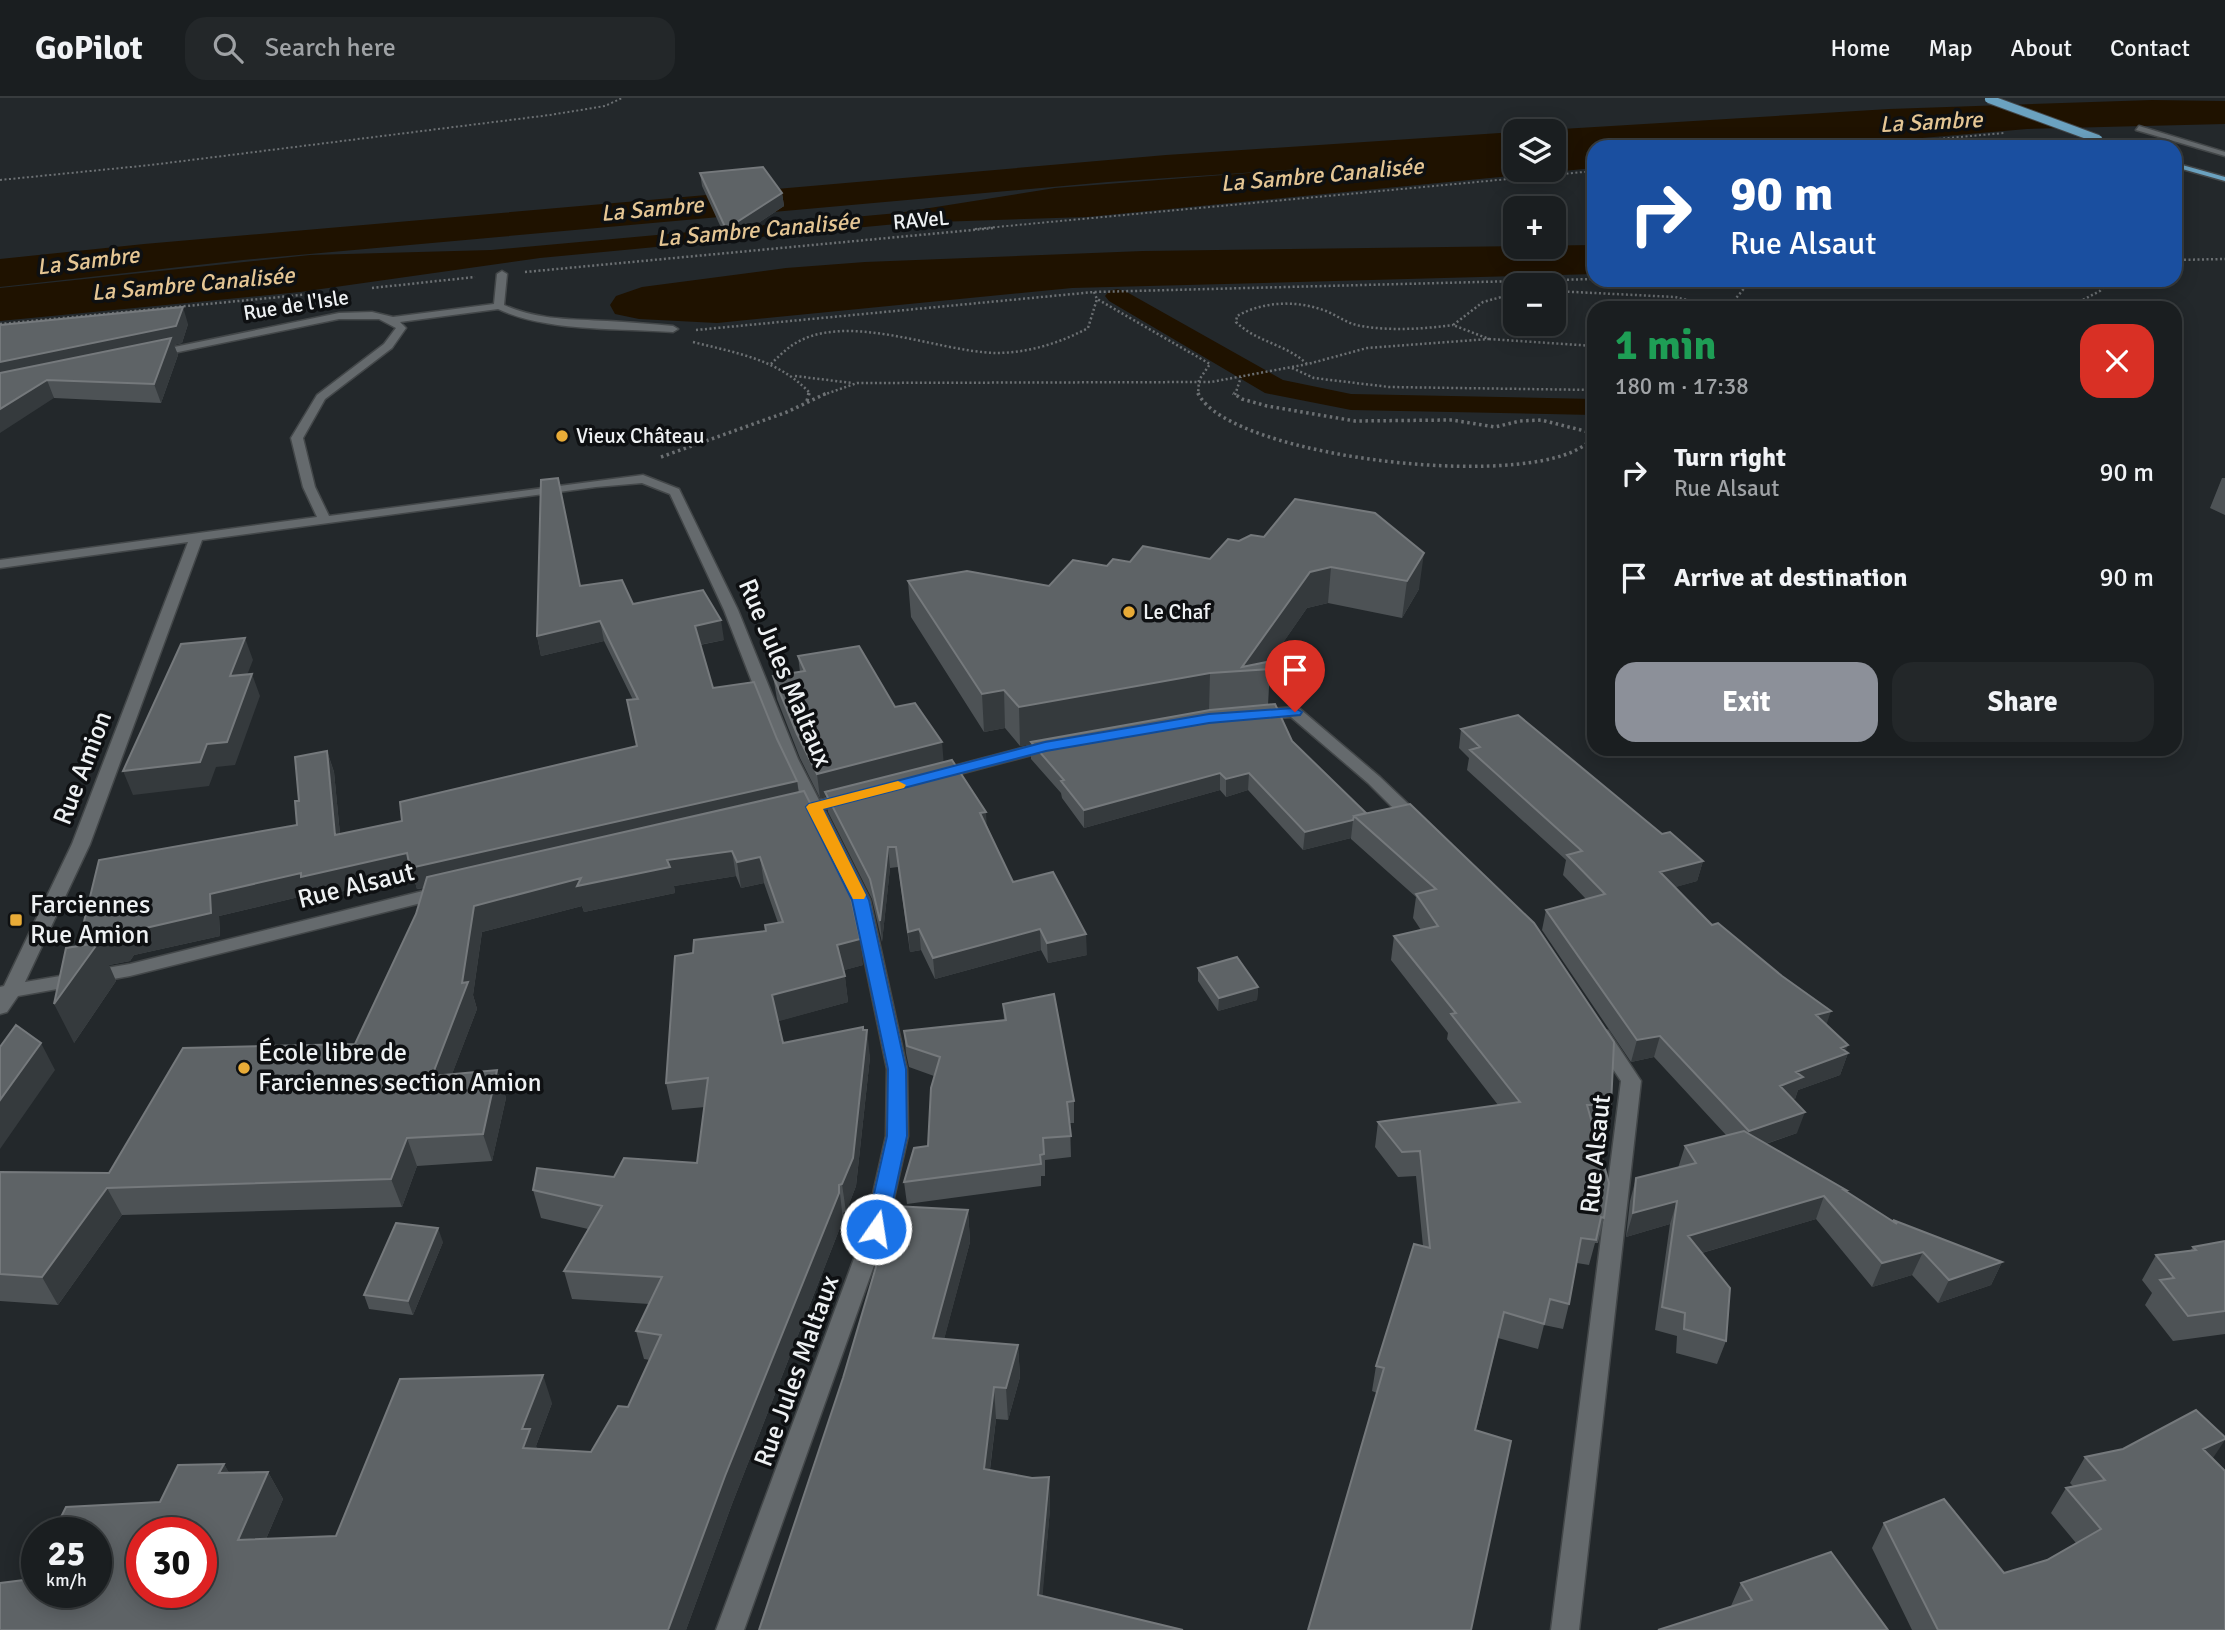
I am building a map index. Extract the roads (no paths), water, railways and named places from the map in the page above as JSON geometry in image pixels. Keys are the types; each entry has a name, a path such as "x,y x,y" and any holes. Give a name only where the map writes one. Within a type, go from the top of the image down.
{"main road":[{"path":"1987,99 2101,140"},
{"path":"2182,167 2225,179"}],"street":[{"path":"2139,128 2179,140"},
{"path":"2182,141 2225,154"},
{"path":"502,274 499,306 514,313 563,324 673,329"},
{"name":"Rue de l'Isle","path":"144,356 339,316 369,315 394,320 499,306"},
{"path":"0,564 324,519 309,487 297,438 321,397 387,346 401,328 394,320"},
{"name":"Rue Jules Maltaux","path":"324,519 643,479 675,492 731,610 790,759 861,900 897,1069 897,1136 876,1229 730,1630"},
{"name":"Rue Amion","path":"4,997 81,844 195,538"},
{"path":"1234,717 1295,712 1374,780 1432,837"},
{"path":"917,780 1073,742"},
{"path":"774,817 865,794"},
{"name":"Rue Alsaut","path":"4,997 130,970 467,887"},
{"name":"Rue Alsaut","path":"1565,1630 1591,1429 1630,1081 1592,1023"}],"water":[{"name":"La Sambre","path":"2152,100 2225,101 2225,124 2027,129 1899,140 1587,140 1587,169 1566,171 1566,129 1889,109"},
{"path":"1503,133 1503,177 1087,217 907,223 540,258 300,292 0,321 0,288 310,255 491,250 898,213 1055,188 1316,168 1108,182 243,260 0,287 0,259 144,244 1166,155"},
{"path":"1566,245 1587,245 1587,274 1503,273 1503,276 1072,288 717,323 639,319 615,314 610,305 616,296 642,287 786,268 865,262 1143,251 1503,246 1503,259 1566,259"}],"waterway":[{"path":"1117,296 1275,387 1351,402 1587,407"}],"place":[{"name":"Vieux Château","path":"562,436"},
{"name":"Le Chaf","path":"1129,612"},
{"name":"Farciennes Rue Amion","path":"16,920"},
{"name":"École libre de Farciennes section Amion","path":"244,1068"}],"water label":[{"name":"La Sambre Canalisée","path":"1322,175"},
{"name":"La Sambre Canalisée","path":"758,230"},
{"name":"La Sambre Canalisée","path":"193,284"}]}
